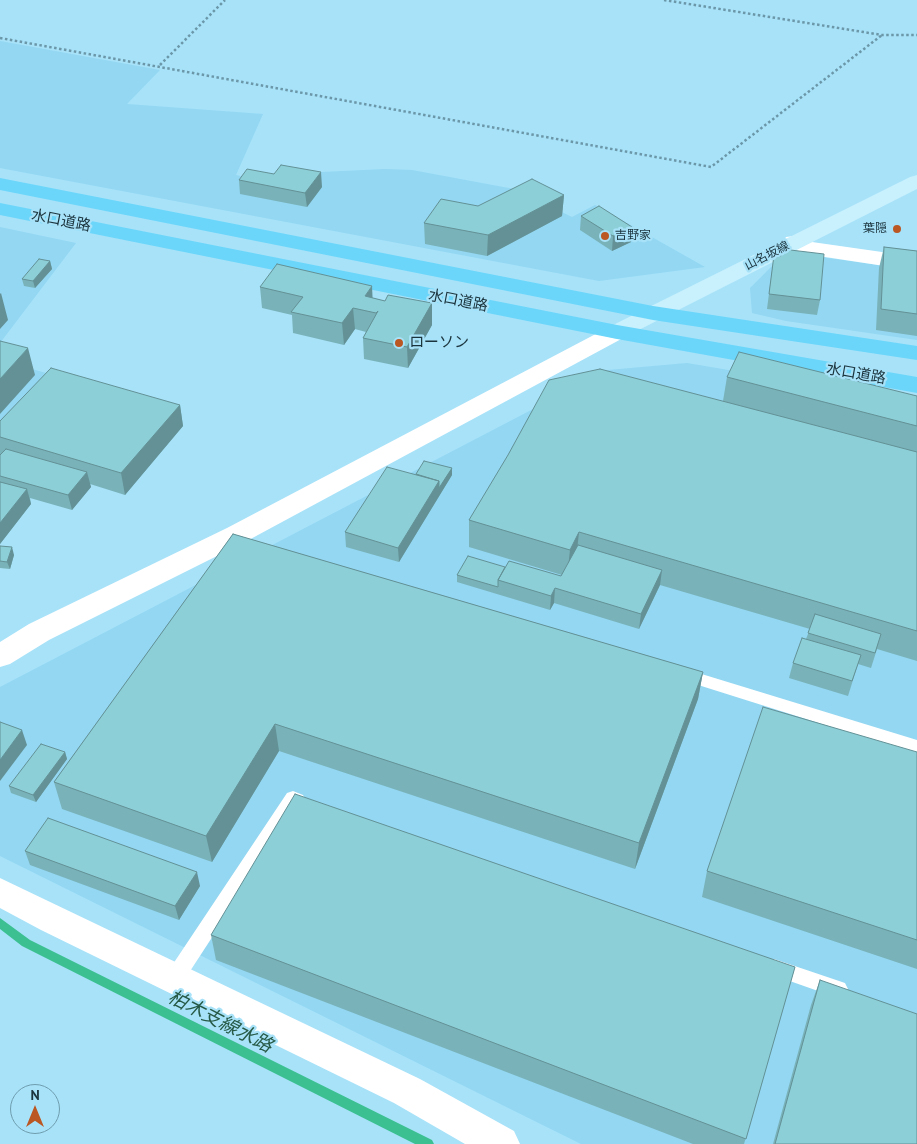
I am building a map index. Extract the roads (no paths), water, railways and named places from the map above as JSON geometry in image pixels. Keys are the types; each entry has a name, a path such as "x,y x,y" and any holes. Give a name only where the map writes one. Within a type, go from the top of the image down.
{"highway":[{"name":"水口道路","path":"0,184 653,313 917,353"},
{"name":"水口道路","path":"0,209 617,332 917,385"}],"main road":[{"name":"山名坂線","path":"617,332 917,181"}],"street":[{"path":"794,242 807,248 917,264"},
{"path":"0,656 39,632 245,538 617,332"},
{"path":"0,892 53,920 407,1091 501,1144"}],"lane":[{"path":"671,670 917,747"},
{"path":"174,979 293,798 312,805"},
{"path":"759,961 852,994"}],"waterway":[{"name":"柏木支線水路","path":"0,923 26,943 428,1144"}],"place":[{"name":"葉隠","path":"897,229"},
{"name":"吉野家","path":"605,236"},
{"name":"ローソン","path":"399,343"}]}
